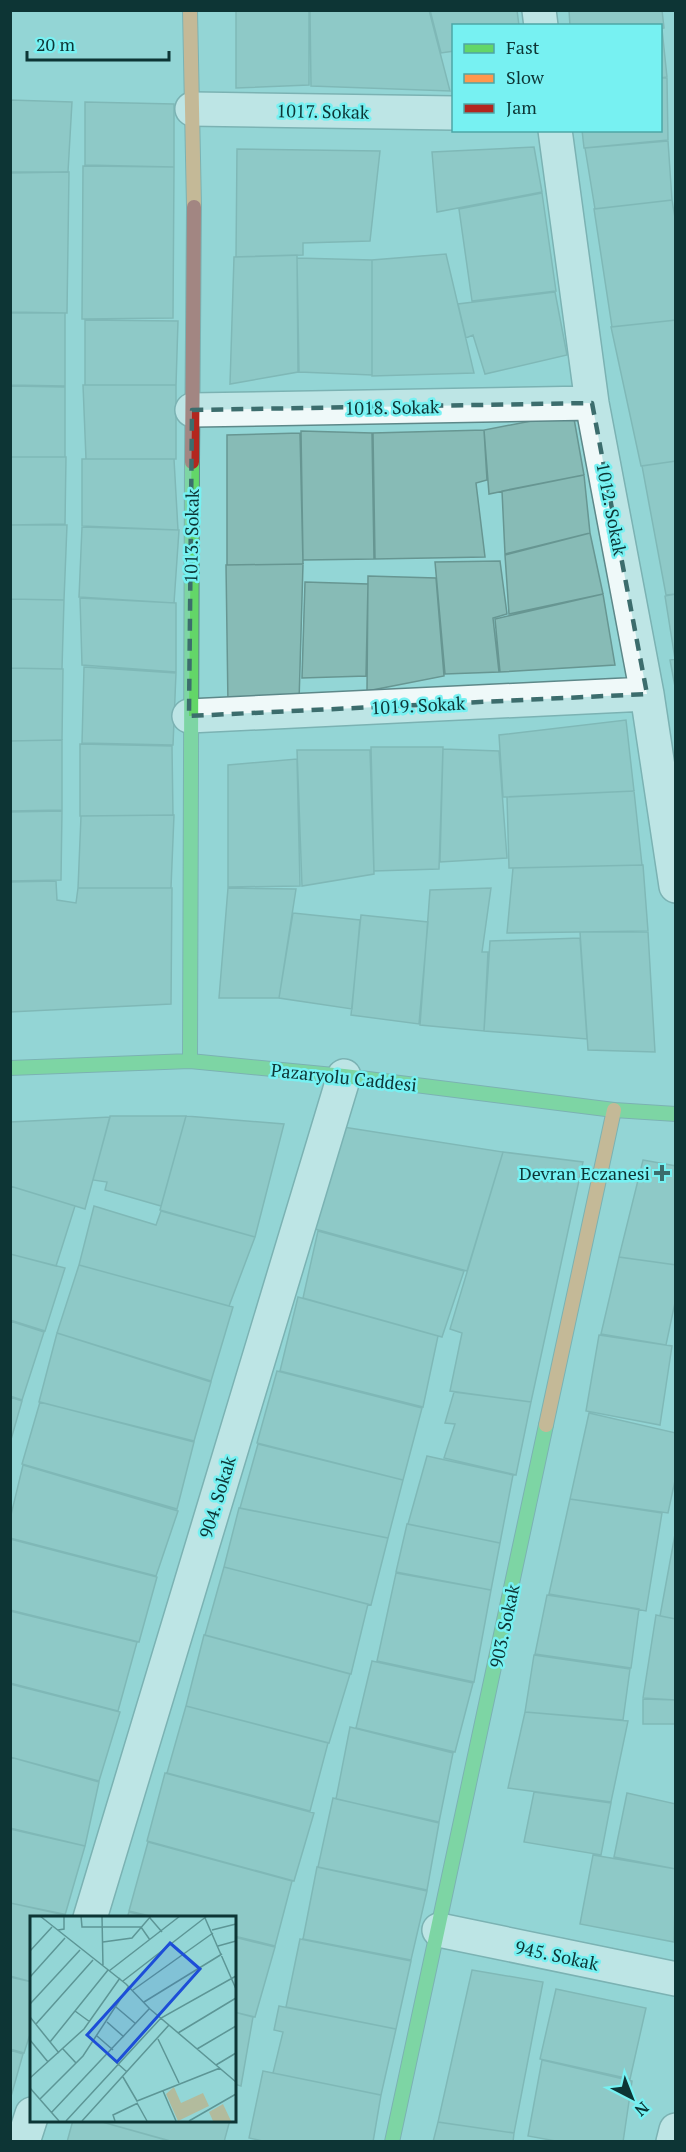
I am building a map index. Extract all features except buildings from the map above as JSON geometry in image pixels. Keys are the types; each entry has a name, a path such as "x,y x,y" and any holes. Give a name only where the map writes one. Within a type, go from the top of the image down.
{"street":[{"name":"1013. Sokak","path":"190,10 195,153 189,716 190,1061"},
{"name":"1017. Sokak","path":"192,109 452,113"},
{"name":"1012. Sokak","path":"555,132 592,403 647,694 675,886"},
{"name":"1018. Sokak","path":"192,410 592,403"},
{"name":"1019. Sokak","path":"189,716 647,694"},
{"name":"Pazaryolu Caddesi","path":"10,1068 190,1061 344,1076 614,1110 675,1114"},
{"name":"904. Sokak","path":"91,1916 344,1076"},
{"name":"903. Sokak","path":"392,2142 614,1110"},
{"name":"945. Sokak","path":"439,1930 675,1979"},
{"path":"23,2142 30,2120"},
{"path":"673,2142 675,2130"}],"highlighted area":[{"path":"592,403 647,694 189,716 192,410"}],"traffic: fast":[{"path":"190,1061 192,462"},
{"path":"10,1068 190,1061 344,1076 614,1110 676,1114"},
{"path":"392,2142 546,1425"}],"traffic: slow":[{"path":"190,10 194,207"},
{"path":"546,1425 614,1110"}],"traffic: jam":[{"path":"192,462 194,207"}],"place":[{"name":"Devran Eczanesi","path":"662,1173"}]}
